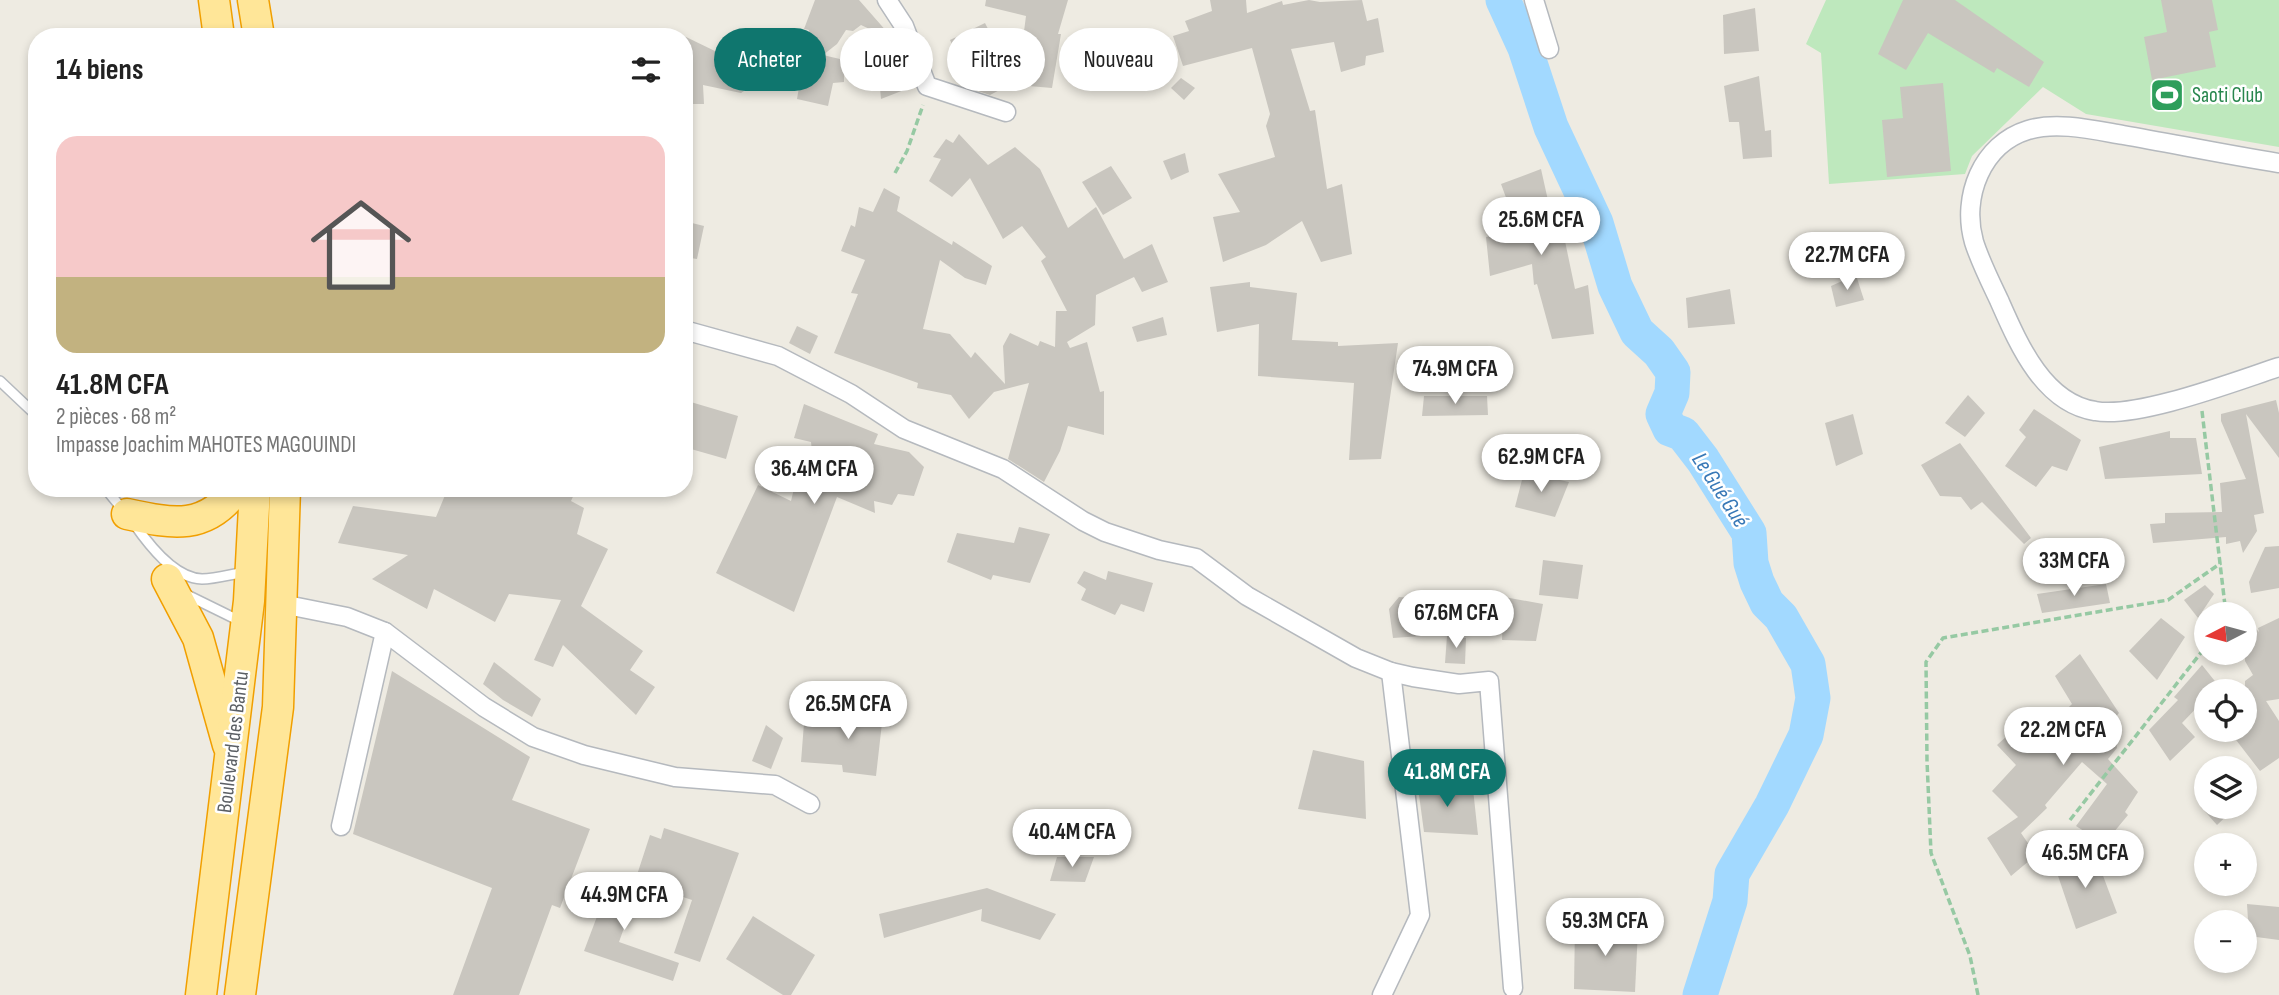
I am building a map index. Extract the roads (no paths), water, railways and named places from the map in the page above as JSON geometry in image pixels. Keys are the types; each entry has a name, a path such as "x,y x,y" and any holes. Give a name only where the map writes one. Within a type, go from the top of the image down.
{"highway":[{"path":"214,0 218,28"},
{"path":"253,0 257,28"},
{"path":"127,514 159,521 190,522 220,507 229,497"},
{"name":"Boulevard des Bantu","path":"201,995 232,756 251,571 255,497"},
{"name":"Boulevard des Bantu","path":"240,995 278,707 285,497"},
{"path":"167,579 198,638 232,756"}],"street":[{"path":"887,0 904,26 927,86 1006,112"},
{"path":"1534,0 1549,49"},
{"path":"2279,163 2101,132 2049,126 2027,130 2006,142 1986,159 1975,181 1970,211 1973,240 2009,323 2030,362 2050,388 2072,404 2095,411 2114,412 2200,392 2279,367"},
{"path":"693,332 760,349 811,372 904,429 1003,470 1083,521 1130,541 1196,558 1264,606 1356,658 1391,671 1459,684 1489,681 1513,988"},
{"path":"282,604 347,617 385,632 484,707 533,737 584,755 675,777 775,785 810,804"},
{"path":"341,826 385,632"},
{"path":"1382,995 1420,915 1391,671"}],"lane":[{"path":"0,381 28,407"},
{"path":"113,497 168,563 200,579 251,571"},
{"path":"154,549 167,579 178,590 246,624"}],"waterway":[{"name":"Le Gué Gué","path":"1503,0 1525,48 1551,127 1596,223 1615,286 1637,332 1659,352 1673,372 1672,393 1663,414 1670,429 1683,434 1703,460 1749,533 1751,563 1757,582 1767,603 1781,617 1808,664 1813,698 1806,735 1772,805 1732,874 1730,901 1700,995"}],"place":[{"name":"Saoti Club","path":"2167,95"}]}
